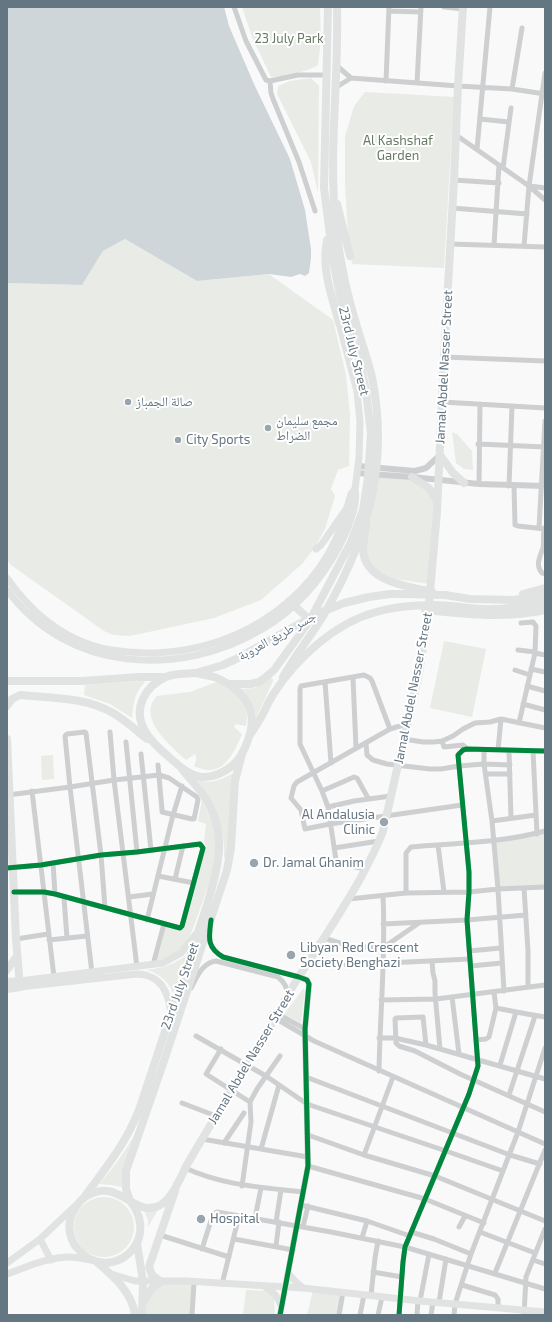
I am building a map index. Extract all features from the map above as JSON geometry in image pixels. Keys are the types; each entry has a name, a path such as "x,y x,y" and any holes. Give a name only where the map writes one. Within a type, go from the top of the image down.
{"main road":[{"name":"23rd July Street","path":"328,7 324,188 329,233 340,296 364,365"},
{"name":"23rd July Street","path":"278,686 291,663 327,610 355,552 366,524 369,498 371,434 364,365 338,244 333,194 336,7"},
{"name":"Jamal Abdel Nasser Street","path":"130,1201 137,1206 150,1208 162,1204 173,1191 202,1139 287,997 295,976 306,968 349,898 379,842 391,796 424,647 428,615 438,503 444,357 463,8"},
{"path":"333,194 339,210 350,256"},
{"path":"7,590 20,607 42,626 60,638 93,652 136,660 168,660 219,650 264,628 308,591 324,572 343,540 356,498 355,489 360,422 357,391 328,283 325,264 329,233"},
{"path":"440,455 453,473 464,482"},
{"path":"412,477 429,488 438,503"},
{"path":"7,578 28,605 55,627 90,645 130,653 186,650 216,643 249,629 292,603 327,556 339,532 351,494 355,489"},
{"name":"23rd July Street","path":"229,684 251,684 259,682 266,677 282,659 310,620 351,542 369,498"},
{"path":"316,549 321,545 347,508"},
{"path":"366,524 364,552 368,566 373,572 388,581 445,595 470,599 524,599 545,595"},
{"path":"496,600 545,588"},
{"name":"جسر طريق العروبة","path":"196,673 223,665 319,613 344,603 390,594 445,595"},
{"path":"292,603 310,620"},
{"path":"7,706 12,699 20,695 79,701 93,704 118,716 159,748 180,767 197,776 213,776 222,773 234,764 243,751 250,735 278,686 298,662 322,641 355,620 376,612 434,605 494,609 519,607 545,608"},
{"path":"405,608 472,615 507,615 545,608"},
{"path":"7,681 69,681 167,677 196,673 215,677 229,684 243,696 250,707 252,727 250,735"},
{"path":"159,748 144,729 140,716 140,706 148,690 154,684 167,677"},
{"path":"7,739 10,868 14,892 20,984"},
{"name":"23rd July Street","path":"130,1201 126,1189 126,1171 187,994 229,861 235,781 243,751"},
{"name":"23rd July Street","path":"81,1200 122,1146 132,1128 217,872 220,849 219,836 210,805 180,767"},
{"path":"7,989 20,984 54,977 163,963 181,953 199,930"},
{"path":"7,970 17,956"},
{"path":"7,982 20,984 144,974 151,977 164,988 171,1013"},
{"path":"161,1282 152,1275 148,1267 178,1183"},
{"path":"7,1263 40,1240 81,1200 95,1192 110,1191 124,1196 130,1201 140,1216 141,1233 137,1243 133,1250 121,1259 113,1262 94,1261 71,1257 51,1260 7,1274"},
{"path":"81,1200 70,1219 71,1239 76,1248 83,1255 94,1261 124,1288 139,1309"},
{"path":"40,1240 51,1260"},
{"path":"137,1243 143,1282 139,1309"},
{"path":"288,1273 296,1283 303,1288"},
{"path":"110,1274 127,1280 143,1282 194,1282 303,1288 382,1297 498,1307 524,1313 545,1312"},
{"path":"139,1309 148,1292 161,1282"},
{"path":"263,1286 277,1296 281,1306"}],"street":[{"path":"234,7 239,24 264,78 270,81 298,74 327,76"},
{"path":"444,7 463,8"},
{"path":"477,149 490,7"},
{"path":"386,81 389,9 421,10 417,83"},
{"path":"512,89 522,28"},
{"path":"336,65 351,78 512,89 544,94"},
{"path":"524,246 529,186 544,94 545,73"},
{"path":"335,88 351,78"},
{"path":"270,81 270,93 272,99 299,162 315,210"},
{"path":"494,245 499,183 510,108"},
{"path":"480,119 509,122"},
{"path":"456,135 529,186 545,200"},
{"path":"454,180 499,183"},
{"path":"529,186 545,188"},
{"path":"452,208 527,214"},
{"path":"450,244 545,247"},
{"path":"444,357 545,361"},
{"path":"442,402 545,408"},
{"path":"479,484 478,444 480,404"},
{"path":"512,406 512,486 515,525 543,528"},
{"path":"545,421 544,550 539,557 538,567 542,573 545,574"},
{"path":"478,444 544,446"},
{"path":"357,470 415,471 426,468 440,455"},
{"path":"357,470 479,484 544,486"},
{"path":"519,722 535,653 536,626 533,622 522,623"},
{"path":"518,650 545,655"},
{"path":"531,669 545,672"},
{"path":"515,670 530,675"},
{"path":"365,869 336,860 328,807 300,744 301,686 364,675 370,678 390,729"},
{"path":"353,678 356,748"},
{"path":"325,682 331,763"},
{"path":"527,686 545,691"},
{"path":"523,704 545,710"},
{"path":"498,750 501,719"},
{"path":"404,739 434,742 442,741 475,723 490,722 501,719 545,728"},
{"path":"406,724 390,729 297,782 294,786 291,798 301,810 304,829 462,805"},
{"path":"110,732 114,780 137,967"},
{"path":"92,972 70,787 65,736 67,734 86,733 101,855 105,908"},
{"path":"442,741 444,747 463,745 467,749"},
{"path":"126,742 137,852"},
{"path":"366,742 366,755 387,764 430,769 484,764 510,765"},
{"path":"399,1315 406,1247 410,1234 446,1151 478,1066 467,920 469,892 466,844 458,758 462,750 467,749 545,751"},
{"path":"484,750 484,764 492,821 498,889 504,991"},
{"path":"509,751 511,818"},
{"path":"533,751 537,834"},
{"path":"142,754 151,850"},
{"path":"8,795 159,775 169,778 198,798 195,818 192,819 164,813 162,810 159,775 158,765"},
{"path":"486,774 510,774"},
{"path":"322,791 354,777 357,778 368,798"},
{"path":"147,920 173,815 182,786"},
{"path":"32,791 54,977"},
{"path":"328,807 368,798 391,796"},
{"path":"492,821 536,815"},
{"path":"406,893 407,851 411,847 466,844 511,839 545,832"},
{"path":"334,848 379,842"},
{"path":"10,868 41,865 101,855 200,844 203,848 182,926 180,928 64,898 55,894 44,892 14,892"},
{"path":"438,845 444,892"},
{"path":"175,879 183,846"},
{"path":"53,863 55,894"},
{"path":"158,876 194,883"},
{"path":"349,898 406,893 469,892 545,887"},
{"path":"524,888 528,987"},
{"path":"129,897 153,894"},
{"path":"379,1071 379,1038 384,963 383,896"},
{"path":"64,898 67,938"},
{"path":"383,924 500,918 526,915"},
{"path":"211,920 210,943 212,948 223,957 295,976 307,980 309,984 305,1029 308,1166 280,1315"},
{"path":"324,938 352,947 384,947 420,922"},
{"path":"153,965 164,924"},
{"path":"16,939 87,936"},
{"path":"469,952 501,948"},
{"path":"346,965 470,959"},
{"path":"187,994 204,967 210,962 216,961 278,977 286,986 288,991 287,997"},
{"path":"432,961 433,973 436,981 435,994 440,1049"},
{"path":"470,966 502,963"},
{"path":"381,1000 452,997 545,985"},
{"path":"476,1040 486,1039 489,1037 496,1008 494,992"},
{"path":"452,997 458,1054"},
{"path":"496,1008 545,1017"},
{"path":"500,1065 516,1012"},
{"path":"276,1016 305,1029"},
{"path":"276,1016 314,1042 545,1144"},
{"path":"509,1095 534,1016"},
{"path":"426,1046 424,1019 422,1017 396,1018 394,1020 395,1038 398,1046 416,1051 474,1080 545,1112"},
{"path":"196,1036 266,1076 278,1086 307,1104 503,1171"},
{"path":"379,1038 395,1038 545,1078"},
{"path":"454,1315 467,1265 518,1132 545,1048"},
{"path":"220,1049 206,1074 250,1102"},
{"path":"242,1186 251,1122 250,1102 280,1056"},
{"path":"306,1077 453,1133 540,1164"},
{"path":"364,1155 393,1077"},
{"path":"261,1149 278,1086"},
{"path":"182,1103 216,1116"},
{"path":"224,1142 244,1113"},
{"path":"308,1135 364,1155 435,1176 545,1221"},
{"path":"202,1139 308,1157"},
{"path":"495,1273 545,1150"},
{"path":"308,1166 426,1199 484,1223"},
{"path":"185,1168 223,1182 242,1186 303,1192"},
{"path":"256,1218 261,1188"},
{"path":"276,1246 281,1190"},
{"path":"301,1205 434,1239 471,1254"},
{"path":"303,1227 308,1206"},
{"path":"202,1249 215,1212 217,1212 256,1218 406,1247 545,1289"},
{"path":"222,1284 239,1216"},
{"path":"459,1227 465,1216"},
{"path":"362,1238 367,1221"},
{"path":"524,1313 526,1277 535,1253 543,1240 545,1229"},
{"path":"480,1232 535,1253"},
{"path":"160,1235 229,1257"},
{"path":"234,1239 293,1250"},
{"path":"360,1315 373,1272 378,1241"},
{"path":"417,1315 429,1254"},
{"path":"431,1315 436,1302 446,1259"},
{"path":"533,1260 545,1264"},
{"path":"373,1272 402,1277"},
{"path":"192,1315 194,1282"},
{"path":"462,1285 497,1296 498,1307"},
{"path":"339,1315 343,1292"},
{"path":"378,1315 382,1297"}],"green space":[{"name":"23 July Park","path":"242,7 320,7 321,39 318,65 295,74 281,77 271,77 252,37"},
{"path":"311,78 319,86 318,192 311,162 277,94 278,86 290,81"},
{"name":"Al Kashshaf Garden","path":"365,92 454,97 444,268 352,264 348,234 345,185 345,137 354,106"},
{"name":"City Sports","path":"125,239 197,281 269,274 333,320 346,375 350,415 349,466 338,470 331,489 335,496 325,529 315,547 302,564 261,600 214,618 130,636 113,635 104,631 11,565 7,560 7,283 82,285 103,251"},
{"path":"452,432 457,434 472,451 473,470 464,469 456,463"},
{"path":"379,476 411,478 424,488 436,504 429,584 389,578 381,575 366,557 367,526"},
{"path":"444,641 486,649 472,717 430,708"},
{"path":"271,678 273,681 256,718 251,702 241,689 255,688"},
{"path":"219,681 231,690 244,705 247,718 246,726 236,724 234,727 242,734 235,750 225,763 219,768 204,770 194,766 196,760 195,754 186,760 158,731 153,722 151,713 152,704 157,696 190,692"},
{"path":"145,682 138,690 135,699 132,718 110,704 84,695 85,685"},
{"path":"53,755 54,779 42,780 41,756"},
{"path":"235,772 227,859 224,858 223,836 218,817 204,789 197,780 207,782 217,780"},
{"path":"202,800 216,834 217,852 208,887 189,939 176,953 157,961 166,926 177,929 184,928 206,846 204,842 206,824 198,821"},
{"path":"545,831 545,887 496,889 493,841"},
{"path":"189,953 173,993 162,978 155,973 146,970 169,965"},
{"path":"303,989 305,990 301,1023 284,1014"},
{"path":"139,1126 123,1171 122,1187 99,1184 121,1156"},
{"path":"104,1197 121,1202 129,1210 134,1227 129,1244 121,1252 104,1257 87,1252 79,1244 74,1227 79,1210 87,1202"},
{"path":"159,1208 148,1227 148,1221 144,1209"},
{"path":"161,1282 193,1282 191,1315 142,1315 143,1303"},
{"path":"246,1290 268,1291 274,1297 275,1315 243,1315"},
{"path":"313,1290 342,1292 339,1315 307,1315"}],"shaded area":[{"path":"7,7 224,7 229,26 254,84 290,159 305,210 311,249 309,273 305,276 300,274 291,277 269,274 197,281 125,239 103,251 82,285 7,283"}],"cycle path":[{"path":"399,1315 405,1247 469,1094 478,1066 467,920 469,872 458,755 463,750 467,749 545,751"},
{"path":"7,868 41,865 101,855 200,844 203,848 182,926 180,928 55,894 44,892 14,892"},
{"path":"211,920 209,937 211,945 223,957 299,977 307,980 309,984 305,1029 308,1166 280,1315"}],"place":[{"name":"صالة الجمباز","path":"128,402"},
{"name":"مجمع سليمان الضراط","path":"268,428"},
{"name":"City Sports","path":"178,440"},
{"name":"Al Andalusia Clinic","path":"384,822"},
{"name":"Dr. Jamal Ghanim","path":"254,863"},
{"name":"Libyan Red Crescent Society Benghazi","path":"291,955"},
{"name":"Hospital","path":"201,1219"}]}
